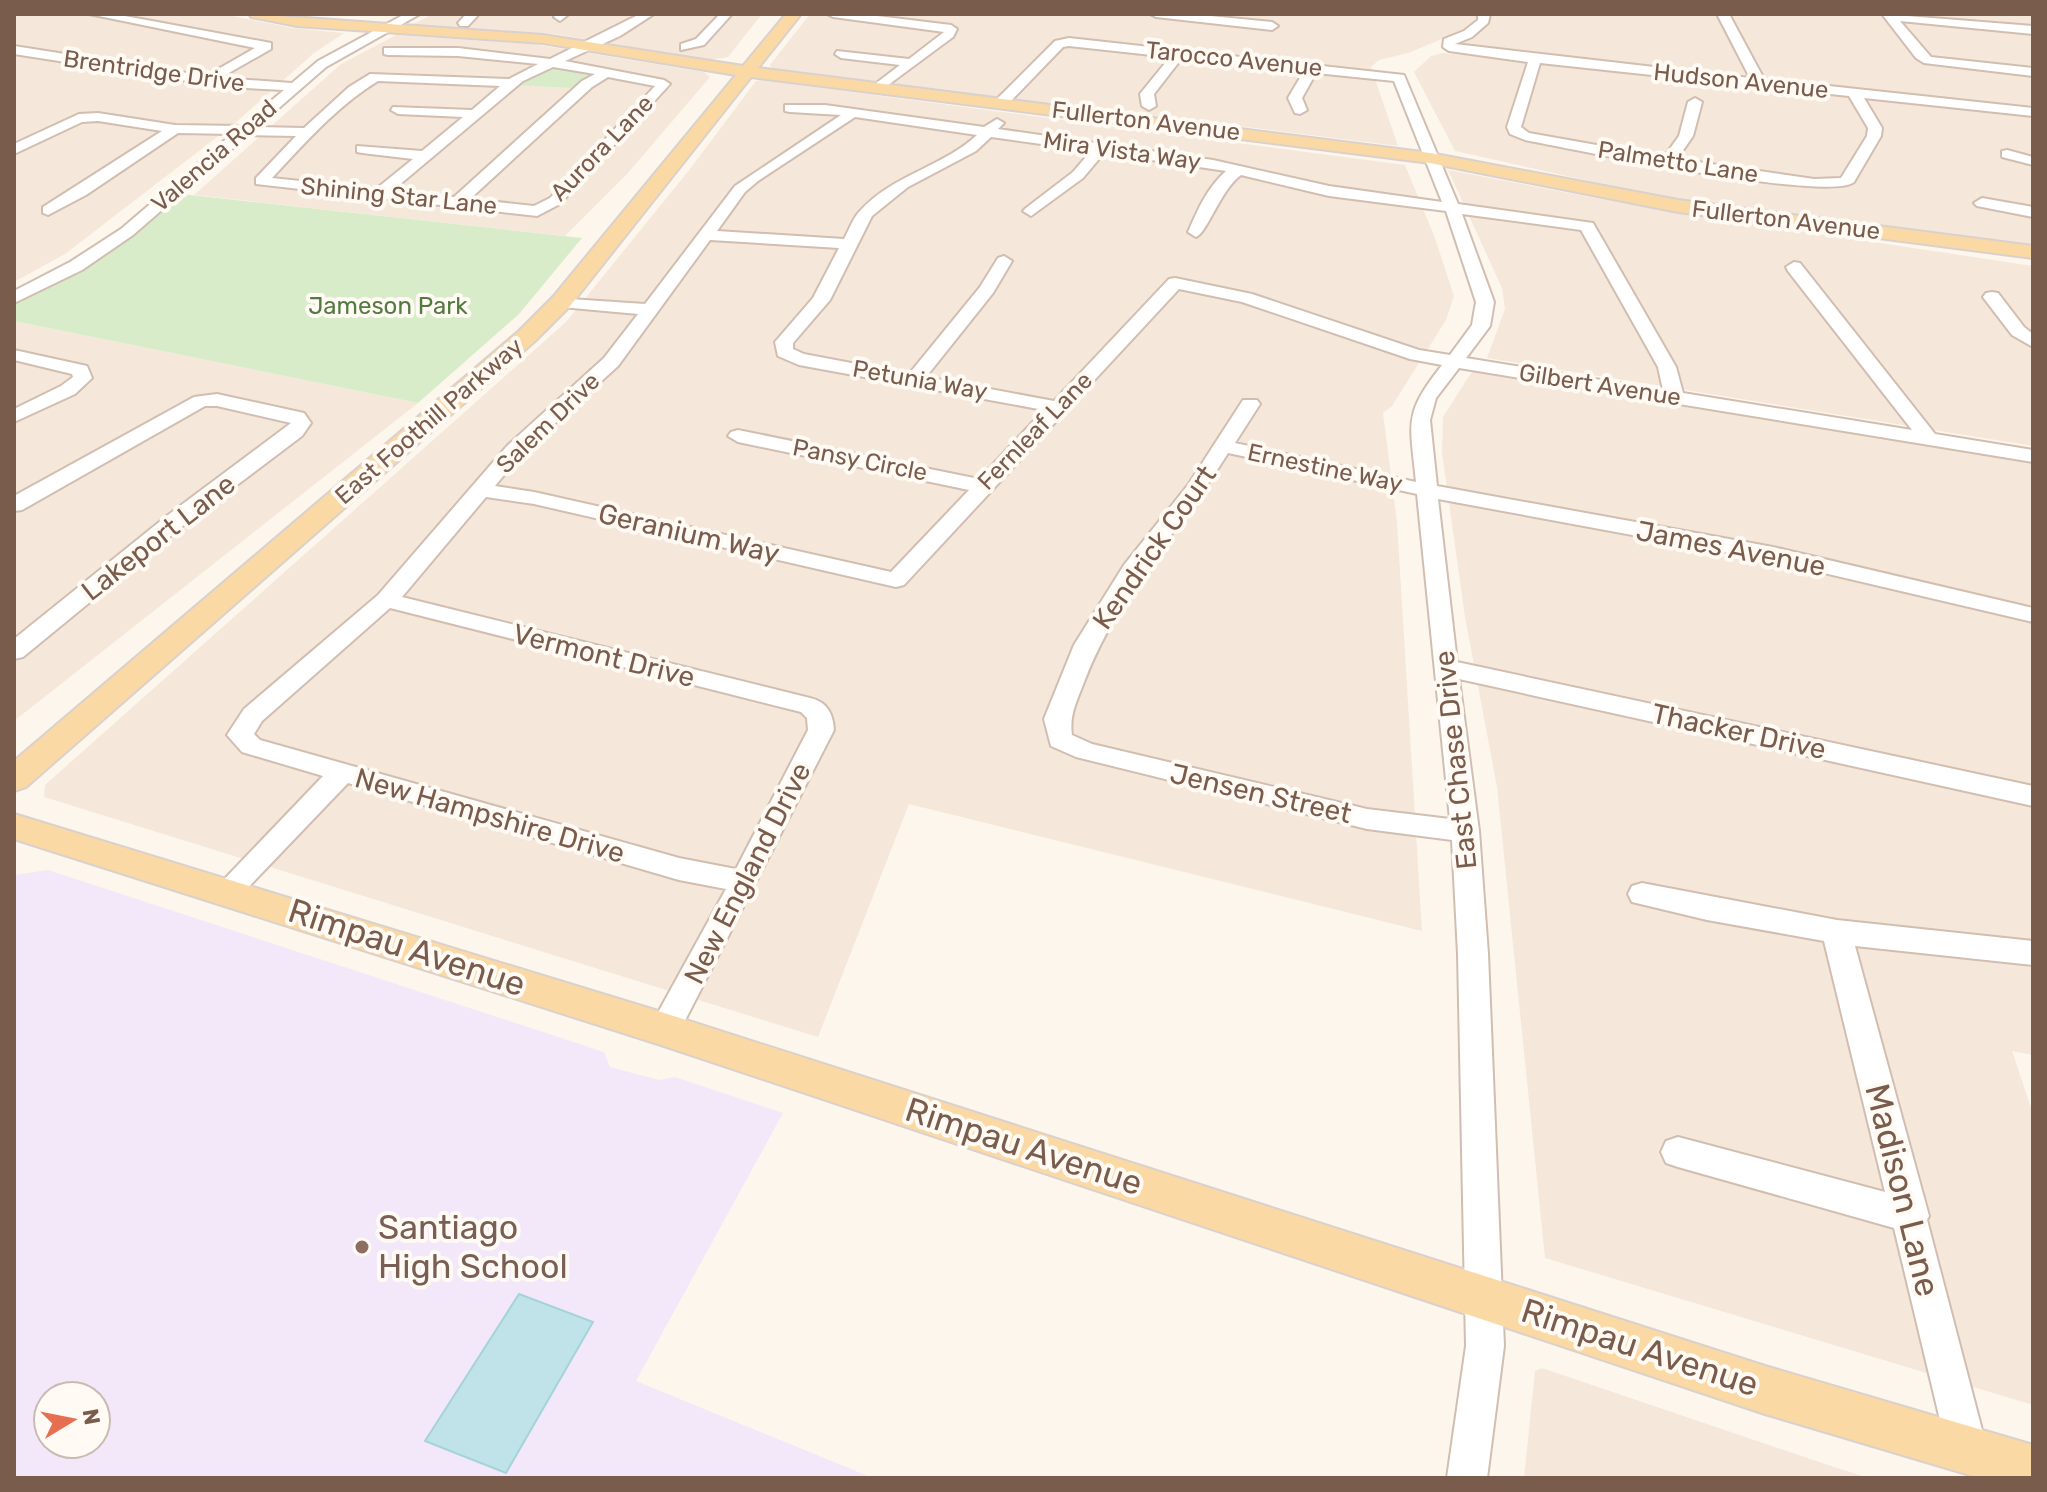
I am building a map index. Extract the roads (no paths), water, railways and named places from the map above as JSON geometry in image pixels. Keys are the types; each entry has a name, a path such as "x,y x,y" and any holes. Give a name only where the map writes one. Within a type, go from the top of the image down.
{"main road":[{"name":"Fullerton Avenue","path":"256,14 297,22 591,45 742,70 1430,158 1678,206 2033,252"},
{"name":"East Foothill Parkway","path":"14,779 527,336 561,302 742,70 780,14"},
{"name":"East Foothill Parkway","path":"14,751 508,334 794,14"},
{"name":"Rimpau Avenue","path":"14,826 228,890 665,1029 1483,1295 1733,1380 2033,1470"}],"street":[{"path":"95,14 267,46 208,80"},
{"name":"Valencia Road","path":"14,298 76,266 127,232 294,87 342,51 414,14"},
{"path":"378,195 511,83 648,14"},
{"path":"685,47 700,42 726,14"},
{"path":"833,14 951,29 949,34 880,87"},
{"path":"1156,14 1264,37"},
{"path":"1247,61 1280,14"},
{"name":"Hudson Avenue","path":"1484,14 1484,21 1479,27 1448,42 1449,47 1535,59 2033,112"},
{"path":"1723,14 1759,82"},
{"path":"1890,15 2033,30"},
{"path":"1890,15 1920,55 1928,60 2033,72"},
{"name":"Tarocco Avenue","path":"1010,103 1059,44 1069,42 1399,78"},
{"name":"Brentridge Drive","path":"14,50 208,80 294,87"},
{"path":"388,51 425,50 557,61 607,72"},
{"path":"1149,106 1147,94 1179,53"},
{"path":"841,54 912,63"},
{"name":"Palmetto Lane","path":"1535,59 1515,131 1525,136 1667,163 1814,183 1847,182 1852,169 1871,148 1875,128 1854,93"},
{"path":"1300,110 1295,98 1312,68"},
{"path":"456,204 587,84 607,72"},
{"name":"Aurora Lane","path":"537,211 555,201 664,84 607,72"},
{"path":"14,150 79,118 98,117 175,129 307,132 354,90 375,77 511,83"},
{"name":"East Chase Drive","path":"1399,78 1452,207 1481,287 1486,310 1481,326 1427,397 1420,420 1465,831 1473,970 1485,1346 1467,1478"},
{"path":"1667,163 1686,136 1695,102"},
{"path":"707,235 851,244 865,214 881,198 971,148 1010,103"},
{"name":"Mira Vista Way","path":"790,108 852,113 1101,148 1238,170 1329,191 1587,226 1667,367 1675,398"},
{"path":"398,110 477,114"},
{"name":"Salem Drive","path":"240,735 253,715 386,600 514,450 611,362 740,189 755,175 834,128 852,113"},
{"path":"48,210 85,191 128,158 175,129"},
{"path":"26,130 48,133"},
{"name":"Shining Star Lane","path":"307,132 261,181 537,211"},
{"path":"1031,211 1078,175 1101,148"},
{"path":"362,149 427,156"},
{"path":"2007,154 2033,161"},
{"path":"1196,232 1212,195 1224,179 1238,170"},
{"path":"1982,203 2033,212"},
{"name":"Petunia Way","path":"851,244 821,300 784,342 784,352 799,359 1057,407"},
{"path":"915,379 987,289 1004,261"},
{"path":"1794,267 1929,439"},
{"name":"Gilbert Avenue","path":"1175,283 1246,298 1416,355 2033,456"},
{"name":"Fernleaf Lane","path":"896,580 1175,283"},
{"path":"1992,297 2018,331 2033,342"},
{"path":"561,302 652,310"},
{"path":"14,355 80,370 83,378 68,390 14,416"},
{"name":"Lakeport Lane","path":"14,505 201,401 217,400 297,417 301,423 295,432 176,520 14,651"},
{"name":"Kendrick Court","path":"1060,740 1057,719 1086,645 1135,565 1196,488 1250,404"},
{"name":"Pansy Circle","path":"738,436 982,486"},
{"name":"Ernestine Way","path":"1223,446 1426,490"},
{"name":"Geranium Way","path":"480,490 534,498 896,580"},
{"name":"James Avenue","path":"1426,490 1773,554 2033,615"},
{"name":"Vermont Drive","path":"386,600 810,706 820,715"},
{"name":"Thacker Drive","path":"1445,668 2033,796"},
{"name":"New England Drive","path":"665,1029 821,730 820,715"},
{"name":"New Hampshire Drive","path":"240,735 251,746 342,773 679,869 744,882"},
{"name":"Jensen Street","path":"1060,740 1085,751 1367,819 1465,831"},
{"path":"228,890 342,773"},
{"path":"1642,894 1837,932 2033,953"},
{"name":"Madison Lane","path":"1837,932 1911,1216 1967,1449"},
{"path":"1678,1152 1911,1216"}],"water":[{"path":"519,1294 593,1322 506,1473 425,1441"}],"place":[{"name":"Santiago High School","path":"362,1247"}],"park label":[{"name":"Jameson Park","path":"388,306"}]}
